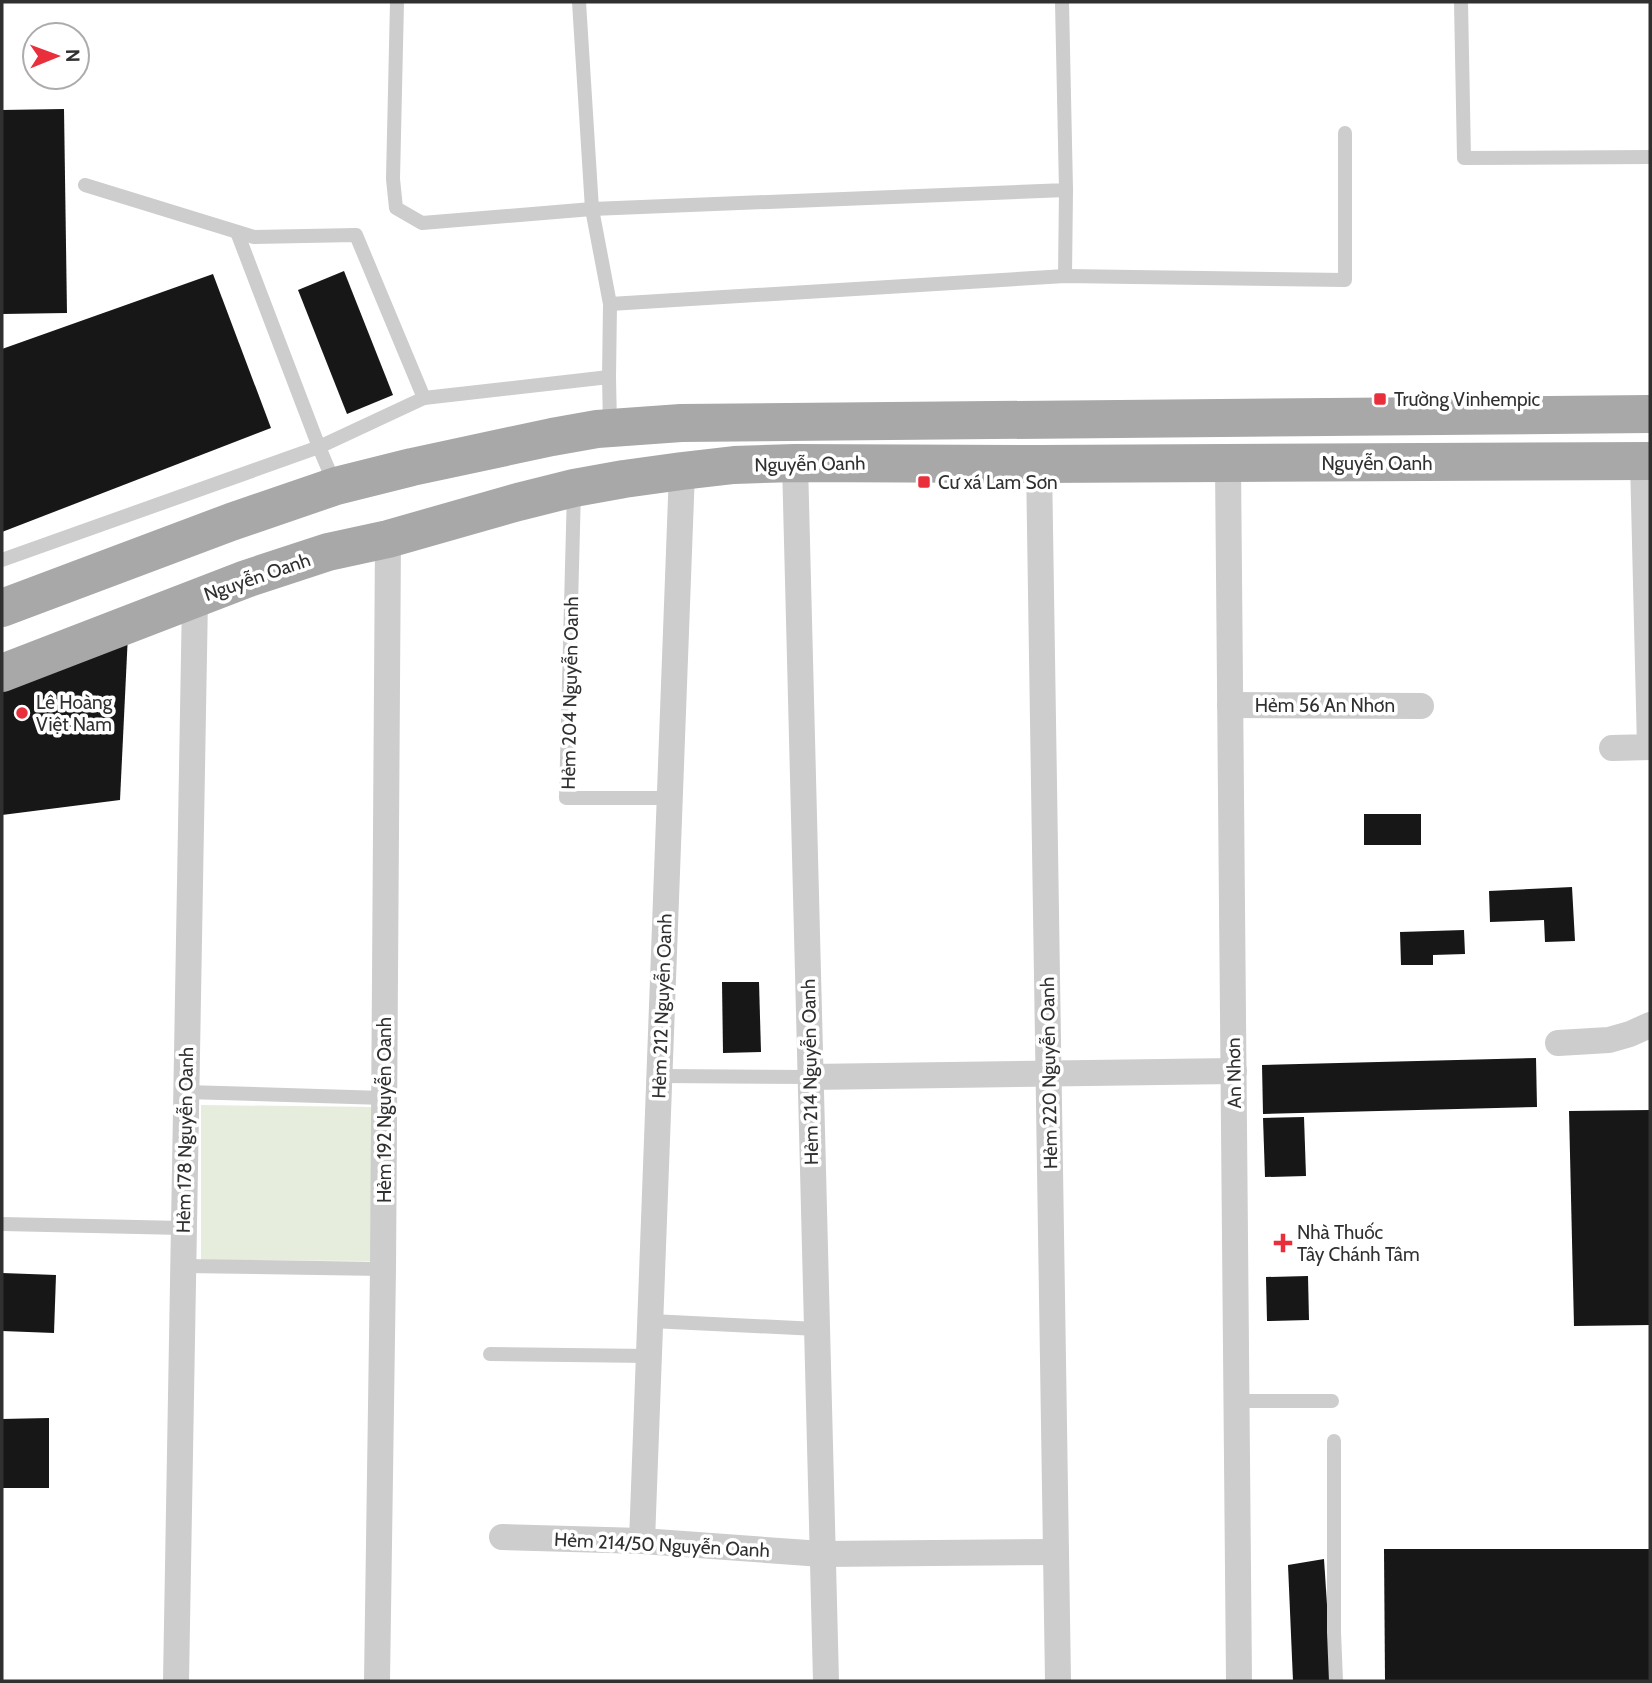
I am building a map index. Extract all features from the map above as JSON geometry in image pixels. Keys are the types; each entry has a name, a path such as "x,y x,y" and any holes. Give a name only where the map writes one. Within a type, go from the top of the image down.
{"main road":[{"path":"2,608 336,486 541,439 593,431 681,423 1650,414"},
{"path":"1227,417 1228,464"},
{"path":"681,423 682,471"},
{"path":"593,431 611,482"},
{"path":"574,488 593,431"},
{"name":"Nguyễn Oanh","path":"2,673 246,579 328,552 388,539 574,488 682,471 734,465 794,463 1647,461"},
{"path":"195,598 196,535"}],"street":[{"path":"1612,748 1650,747 1647,461"},
{"name":"Hẻm 214 Nguyễn Oanh","path":"794,463 826,1681"},
{"name":"Hẻm 220 Nguyễn Oanh","path":"1039,464 1058,1681"},
{"name":"An Nhơn","path":"1228,464 1239,1681"},
{"name":"Hẻm 212 Nguyễn Oanh","path":"642,1541 682,471"},
{"name":"Hẻm 192 Nguyễn Oanh","path":"377,1681 388,539"},
{"name":"Hẻm 178 Nguyễn Oanh","path":"176,1681 195,598"},
{"name":"Hẻm 56 An Nhơn","path":"1230,705 1421,706"},
{"path":"1558,1043 1609,1040 1650,1025"},
{"path":"810,1077 1234,1071"},
{"name":"Hẻm 214/50 Nguyễn Oanh","path":"502,1537 642,1541 822,1554 1056,1552"}],"lane":[{"path":"397,2 393,179 396,208 422,223 592,209 1066,190"},
{"path":"579,2 592,209 610,304 609,377 593,431"},
{"path":"1062,2 1065,276"},
{"path":"1461,2 1464,158 1650,157"},
{"path":"610,304 1065,276 1345,280 1345,133"},
{"path":"85,185 254,237 356,235 424,398"},
{"path":"237,232 336,486"},
{"path":"2,559 319,447 424,398 609,377"},
{"name":"Hẻm 204 Nguyễn Oanh","path":"574,488 566,798 670,798"},
{"path":"660,1076 810,1077"},
{"path":"186,1092 384,1098"},
{"path":"2,1224 183,1228"},
{"path":"183,1266 383,1269"},
{"path":"651,1321 817,1329"},
{"path":"490,1354 649,1356"},
{"path":"1237,1401 1332,1401"},
{"path":"1334,1441 1336,1681"}],"green space":[{"path":"201,1105 373,1107 373,1261 201,1260"}],"building":[{"path":"64,109 67,313 2,314 2,110"},
{"path":"344,271 393,395 347,414 298,290"},
{"path":"213,274 271,428 2,532 2,349"},
{"path":"128,634 120,800 2,815 2,685"},
{"path":"1364,814 1421,814 1421,845 1364,845"},
{"path":"1572,887 1575,941 1545,942 1544,920 1490,922 1489,891"},
{"path":"1464,930 1465,954 1433,955 1433,965 1401,965 1400,932"},
{"path":"722,982 759,982 761,1052 723,1053"},
{"path":"1536,1058 1537,1107 1263,1114 1262,1065"},
{"path":"1650,1110 1650,1325 1574,1326 1569,1111"},
{"path":"1304,1117 1306,1176 1265,1177 1263,1118"},
{"path":"2,1273 56,1275 54,1333 2,1331"},
{"path":"1308,1276 1309,1320 1267,1321 1266,1277"},
{"path":"49,1418 49,1488 2,1488 2,1419"},
{"path":"1384,1549 1650,1549 1650,1681 1385,1681"},
{"path":"1324,1559 1332,1681 1293,1681 1288,1565"}],"place":[{"name":"Trường Vinhempic","path":"1380,399"},
{"name":"Cư xá Lam Sơn","path":"924,482"},
{"name":"Lê Hoàng Việt Nam","path":"22,713"},
{"name":"Nhà Thuốc Tây Chánh Tâm","path":"1283,1243"}]}
